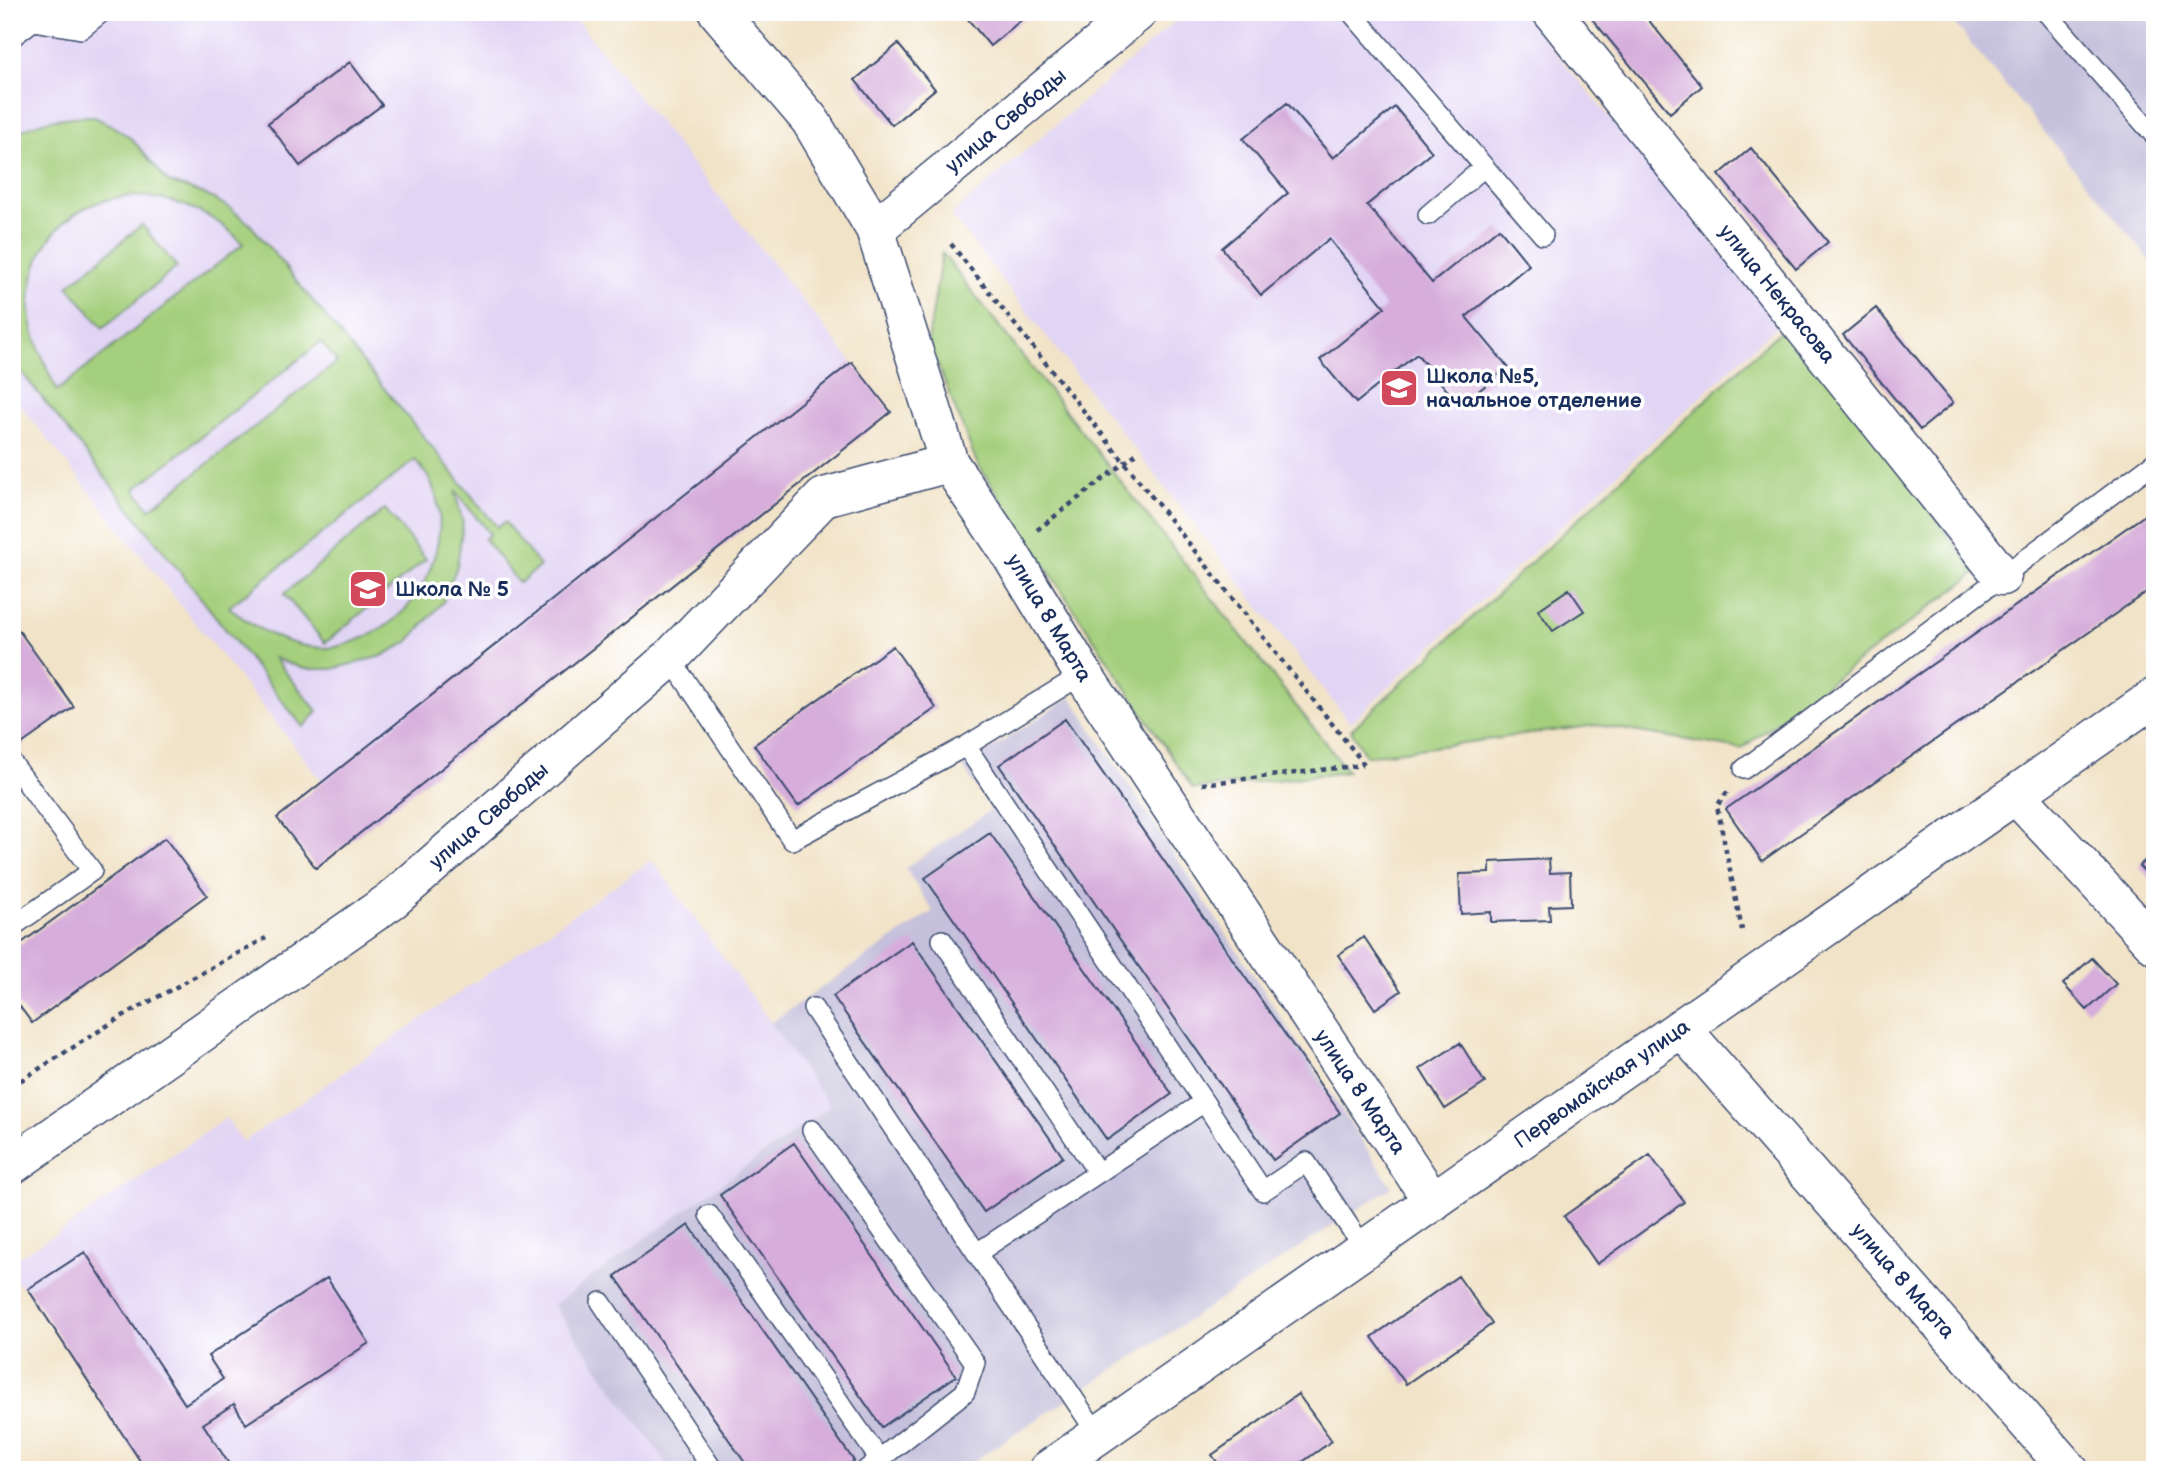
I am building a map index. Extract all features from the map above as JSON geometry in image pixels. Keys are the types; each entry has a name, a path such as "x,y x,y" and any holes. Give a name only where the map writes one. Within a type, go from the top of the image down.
{"street":[{"name":"улица 8 Марта","path":"718,12 810,120 875,229 949,463 1009,552 1083,674 1158,789 1433,1202"},
{"name":"улица Свободы","path":"875,229 1138,12"},
{"name":"улица Некрасова","path":"1552,12 2003,576"},
{"name":"улица Свободы","path":"15,1157 392,900 670,657 824,497 949,463"},
{"name":"Первомайская улица","path":"1048,1470 2155,697"},
{"path":"2016,795 2155,945"},
{"name":"улица 8 Марта","path":"1682,1029 2069,1470"}],"lane":[{"path":"12,37 33,21 81,29 102,12"},
{"path":"1351,12 1543,235"},
{"path":"2046,12 2155,136"},
{"path":"1428,215 1484,167"},
{"path":"1744,769 2155,462"},
{"path":"670,657 792,840 966,746 1083,674"},
{"path":"966,746 1263,1191 1306,1162 1365,1250"},
{"path":"12,763 92,871 12,927"},
{"path":"942,940 1098,1172"},
{"path":"813,1008 1098,1435"},
{"path":"977,1253 1204,1102"},
{"path":"709,1215 873,1465 965,1392 975,1363 812,1130"},
{"path":"601,1302 713,1470"}],"path":[{"path":"951,244 1364,764 1158,789"},
{"path":"1009,552 1137,453"},
{"path":"1742,930 1717,806 1744,769"},
{"path":"12,1086 121,1017 270,936"}],"shaded area":[{"name":"Школа № 5","path":"12,12 570,12 852,362 323,782 12,395"},
{"name":"Школа №5, начальное отделение","path":"1186,12 1522,12 1780,323 1350,723 951,215"},
{"path":"1945,12 2155,12 2155,266"},
{"path":"1071,697 1392,1187 960,1470 671,1470 553,1305 830,1106 770,1023 933,911 905,868 991,810 963,767"},
{"path":"652,860 831,1105 554,1305 671,1470 146,1470 28,1289 12,1280 12,1261 63,1230 226,1118 243,1142"}],"green space":[{"path":"92,116 132,139 168,182 204,194 227,206 250,224 497,527 505,522 540,566 519,583 484,539 490,534 455,491 463,524 457,566 443,602 408,642 382,656 332,669 304,669 274,658 318,712 303,727 12,360 12,137 40,123 60,118","holes":["133,196 179,203 207,215 243,244 57,391 39,349 30,315 32,281 38,261 47,243 74,215 91,205","321,342 337,362 150,509 135,489","415,460 422,467 432,484 438,503 440,523 436,551 424,583 392,622 348,644 330,648 312,647 273,636 229,607"]},
{"path":"142,225 177,267 103,328 68,286"},
{"path":"942,253 1348,772 1193,789 977,463 928,341"},
{"path":"1791,321 1976,573 1741,749 1597,725 1366,756 1351,730"},
{"path":"385,509 426,559 325,643 284,594"}],"building":[{"path":"962,12 1031,12 990,46"},
{"path":"1601,12 1642,12 1702,86 1670,113 1592,19"},
{"path":"898,44 935,89 892,125 855,80"},
{"path":"350,62 382,105 300,166 268,123"},
{"path":"1287,103 1333,158 1395,107 1432,152 1367,205 1432,283 1499,228 1529,265 1466,317 1508,367 1460,406 1417,354 1356,403 1320,360 1385,307 1329,239 1261,295 1222,248 1288,193 1243,139"},
{"path":"1751,148 1828,242 1796,269 1719,175"},
{"path":"1876,308 1953,403 1920,430 1843,335"},
{"path":"852,362 891,412 316,868 277,818"},
{"path":"2155,508 2155,586 1762,861 1726,809"},
{"path":"1569,589 1584,611 1553,631 1538,610"},
{"path":"12,621 74,707 16,748 12,743"},
{"path":"893,646 936,708 798,806 754,745"},
{"path":"1065,719 1340,1113 1273,1160 999,765"},
{"path":"990,833 1172,1094 1107,1140 925,878"},
{"path":"165,838 207,895 32,1023 12,996 12,950"},
{"path":"2155,851 2155,883 2139,866"},
{"path":"1549,859 1550,873 1570,872 1571,905 1549,906 1550,920 1491,922 1491,912 1461,914 1459,874 1490,873 1490,862"},
{"path":"1364,937 1401,991 1375,1009 1338,955"},
{"path":"912,941 1063,1157 984,1212 833,996"},
{"path":"2092,958 2116,984 2087,1010 2063,984"},
{"path":"1460,1043 1485,1083 1445,1109 1420,1069"},
{"path":"794,1143 956,1376 882,1427 720,1195"},
{"path":"1650,1155 1684,1202 1597,1264 1564,1216"},
{"path":"689,1225 854,1461 841,1470 750,1470 615,1276"},
{"path":"85,1252 185,1404 223,1379 208,1356 327,1278 369,1343 246,1424 234,1404 203,1424 233,1470 146,1470 28,1289"},
{"path":"1458,1276 1492,1324 1406,1384 1372,1337"},
{"path":"1298,1394 1332,1441 1291,1470 1223,1470 1212,1455"}],"place":[{"name":"Школа №5, начальное отделение","path":"1399,388"},
{"name":"Школа № 5","path":"368,589"}]}
